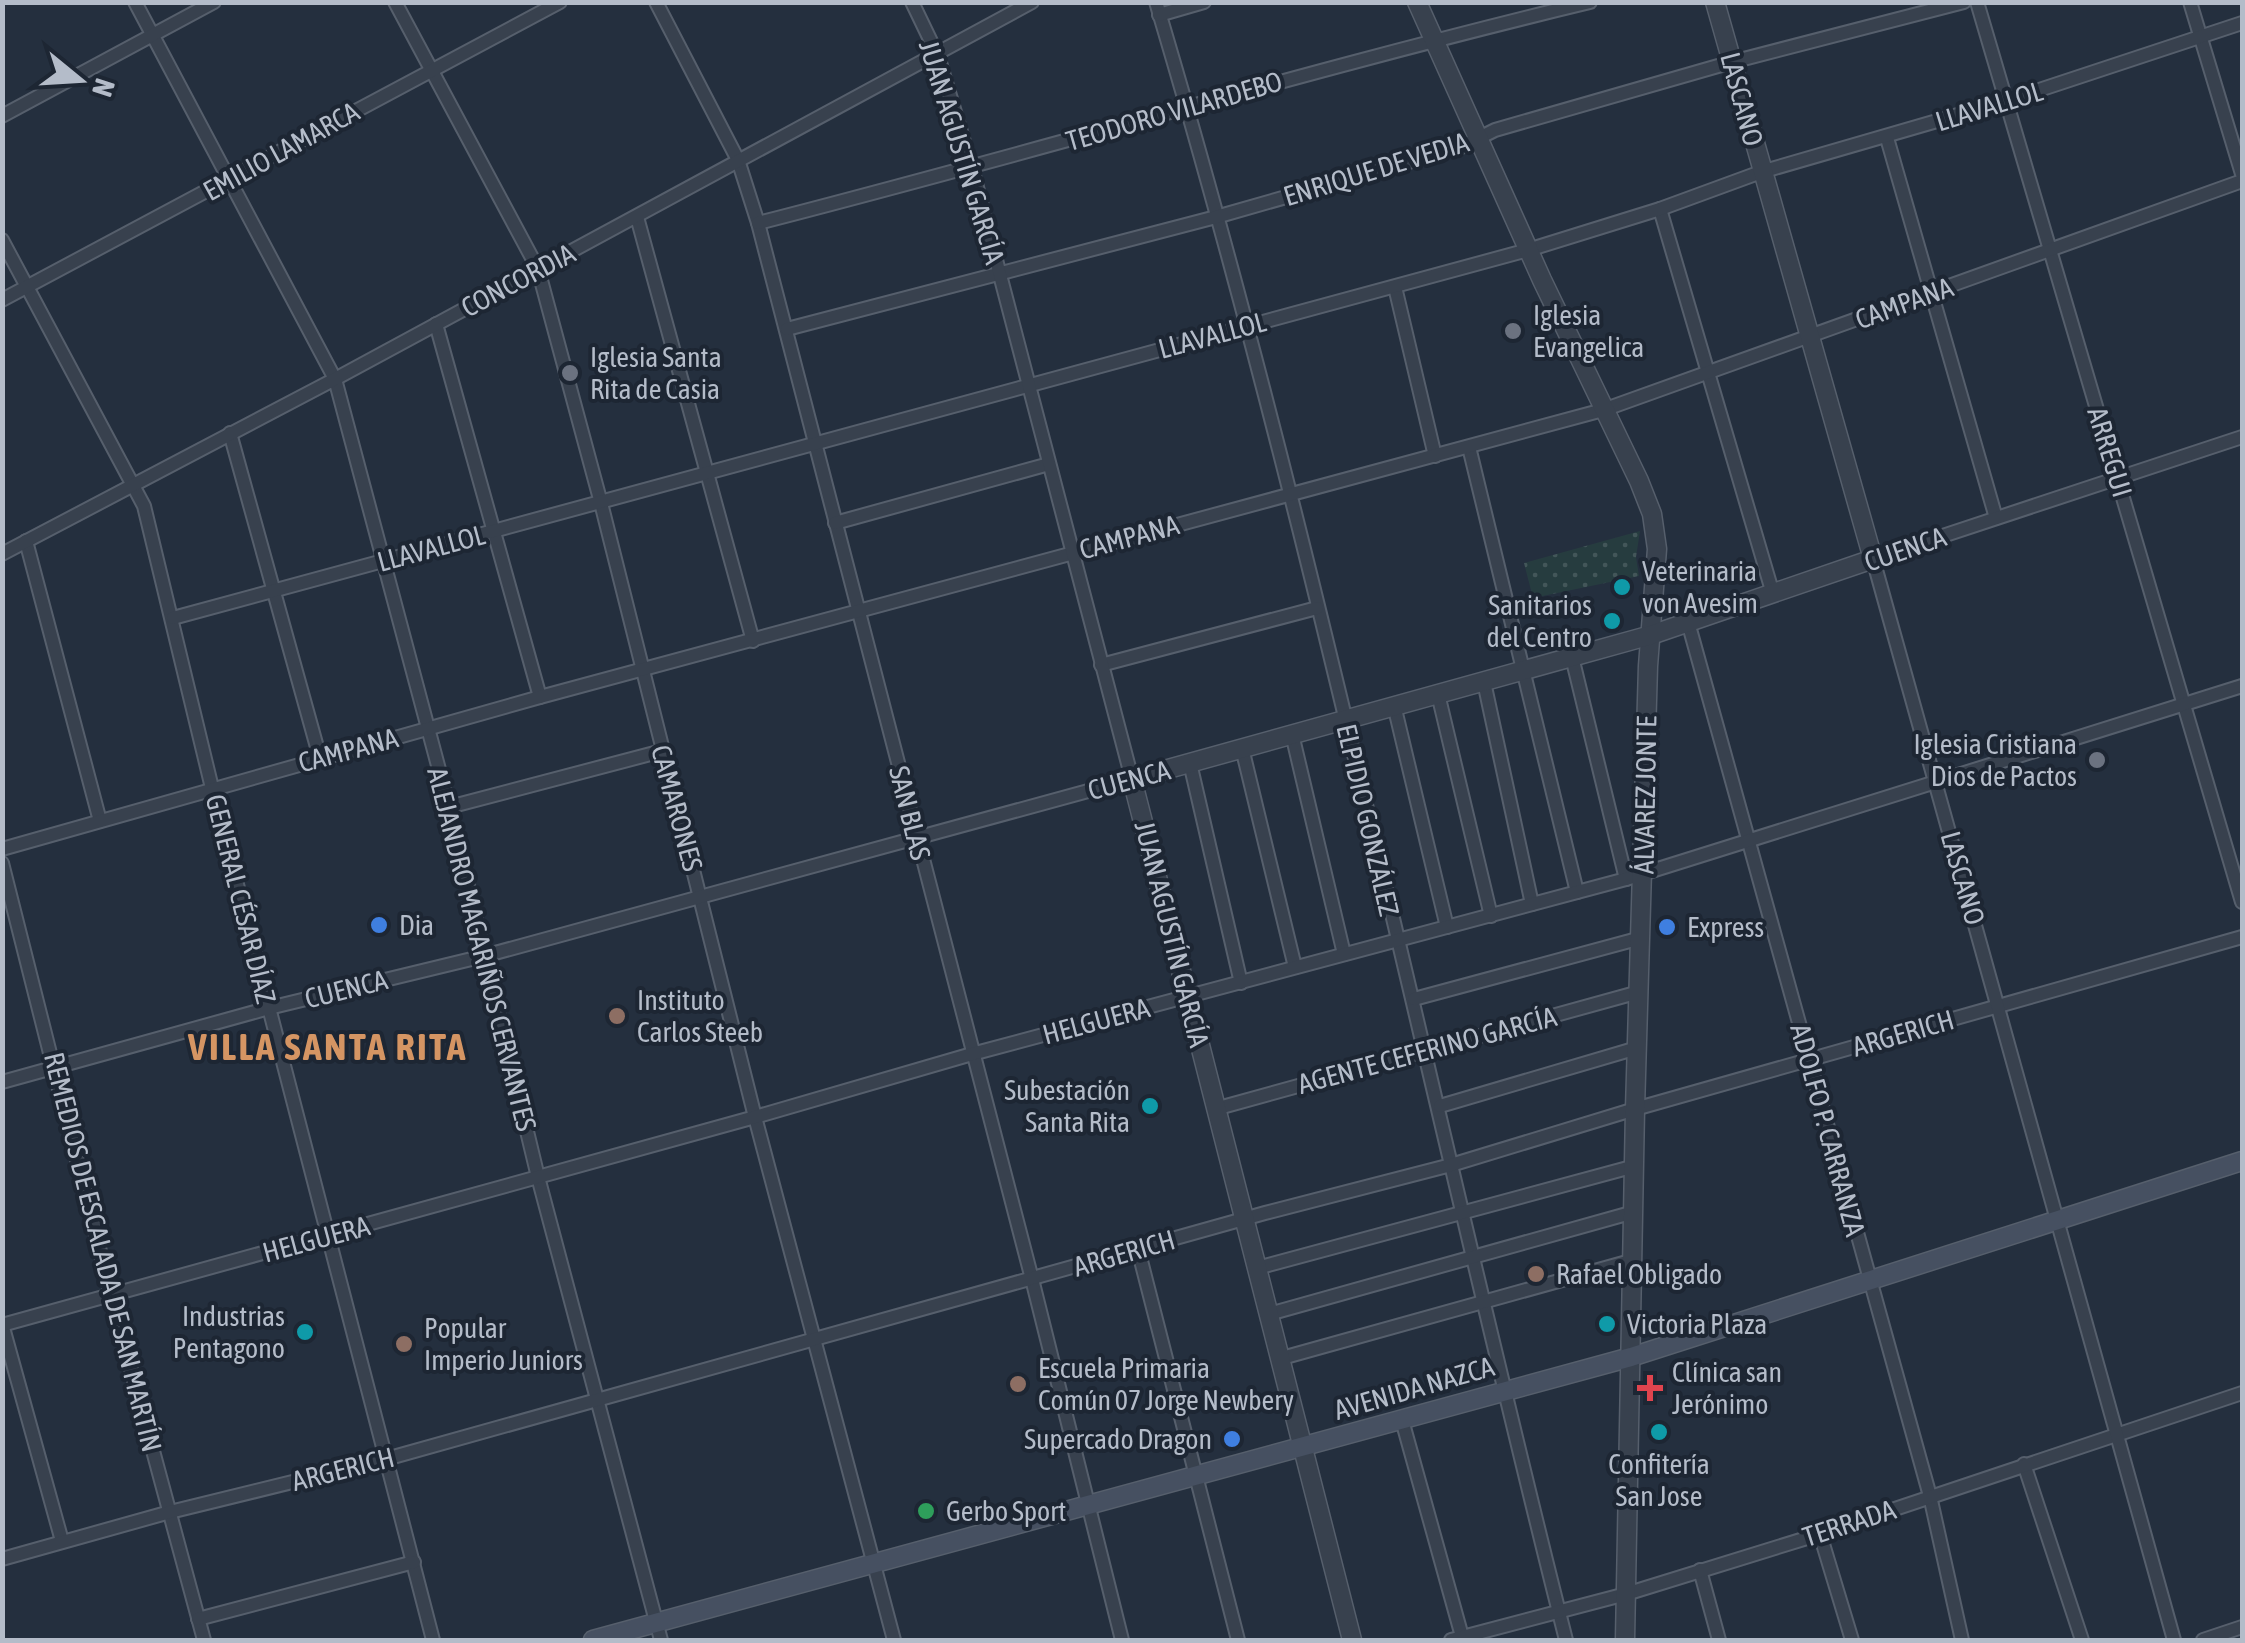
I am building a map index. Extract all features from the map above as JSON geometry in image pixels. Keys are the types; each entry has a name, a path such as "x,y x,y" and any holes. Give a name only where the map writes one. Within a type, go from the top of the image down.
{"main road":[{"name":"AVENIDA NAZCA","path":"593,1640 659,1632 874,1565 1632,1357 2242,1161"}],"street":[{"name":"ALEJANDRO MAGARIÑOS CERVANTES","path":"135,2 335,379 449,807 538,1177 659,1632"},
{"path":"2,116 214,2"},
{"name":"CAMARONES","path":"395,2 538,268 813,1341 894,1640"},
{"name":"EMILIO LAMARCA","path":"2,300 560,2"},
{"name":"SAN BLAS","path":"656,2 738,160 758,223 1122,1640"},
{"name":"JUAN AGUSTÍN GARCÍA","path":"912,2 938,56 972,168 1352,1640"},
{"name":"CONCORDIA","path":"2,554 938,56 1032,2"},
{"path":"1157,9 1204,2"},
{"name":"ÁLVAREZ JONTE","path":"1417,2 1528,250 1639,481 1656,526 1634,876 1641,938 1634,1110 1625,1640"},
{"path":"1518,2 1520,19"},
{"name":"TEODORO VILARDEBO","path":"758,223 1434,40 1590,2"},
{"name":"LASCANO","path":"1715,2 1999,1004 2174,1640"},
{"name":"ENRIQUE DE VEDIA","path":"786,329 1216,217 1461,147 1479,137 1732,62 1964,2"},
{"name":"ARREGUI","path":"1977,2 2242,902"},
{"path":"2190,2 2242,178"},
{"name":"ELPIDIO GONZÁLEZ","path":"1157,9 1248,326 1440,1106 1471,1256 1566,1640"},
{"name":"LLAVALLOL","path":"173,618 1528,250 1660,209 1761,172 2006,102 2242,22"},
{"path":"1886,138 1996,518"},
{"name":"CAMPANA","path":"2,849 540,697 1603,410 2049,252 2242,178"},
{"path":"1660,209 1773,594"},
{"path":"637,217 753,641"},
{"name":"GENERAL CÉSAR DÍAZ","path":"2,240 144,506 212,788 433,1640"},
{"path":"1395,286 1434,456"},
{"path":"436,324 540,697"},
{"path":"230,433 320,758"},
{"name":"CUENCA","path":"2,1082 269,1008 484,956 1651,635 2242,437"},
{"path":"1469,446 1578,892"},
{"path":"835,523 1049,464"},
{"path":"26,541 100,821"},
{"path":"1101,665 1317,608"},
{"name":"ADOLFO P. CARRANZA","path":"1688,622 1930,1496 1962,1640"},
{"path":"1572,657 1634,876"},
{"path":"1484,682 1532,904"},
{"name":"HELGUERA","path":"3,1324 972,1054 1578,892 2242,686"},
{"path":"1438,694 1491,916"},
{"path":"1394,705 1447,927"},
{"path":"1292,734 1344,954"},
{"path":"1242,748 1295,967"},
{"path":"449,807 662,750"},
{"path":"1190,763 1242,982"},
{"name":"REMEDIOS DE ESCALADA DE SAN MARTÍN","path":"2,863 111,1295 204,1640"},
{"name":"ARGERICH","path":"2,1559 386,1458 1451,1165 2242,936"},
{"path":"1414,999 1641,938"},
{"name":"AGENTE CEFERINO GARCÍA","path":"1215,1109 1639,992"},
{"path":"1440,1106 1637,1048"},
{"path":"1257,1268 1635,1166"},
{"path":"1269,1314 1634,1212"},
{"path":"1138,1249 1238,1640"},
{"path":"1282,1358 1634,1260"},
{"path":"3,1324 62,1542"},
{"name":"TERRADA","path":"1459,1640 1820,1534 2242,1395"},
{"path":"1402,1420 1459,1640"},
{"path":"2024,1464 2082,1640"},
{"path":"1820,1534 1852,1640"},
{"path":"198,1620 414,1562"},
{"path":"1700,1570 1719,1640"},
{"path":"2203,1640 2242,1627"}],"green space":[{"path":"1640,531 1636,557 1639,576 1533,598 1524,563"}],"place":[{"name":"Iglesia Evangelica","path":"1513,331"},
{"name":"Iglesia Santa Rita de Casia","path":"570,373"},
{"name":"Veterinaria von Avesim","path":"1622,587"},
{"name":"Sanitarios del Centro","path":"1612,621"},
{"name":"Iglesia Cristiana Dios de Pactos","path":"2097,760"},
{"name":"Dia","path":"379,925"},
{"name":"Express","path":"1667,927"},
{"name":"Instituto Carlos Steeb","path":"617,1016"},
{"name":"Subestación Santa Rita","path":"1150,1106"},
{"name":"Rafael Obligado","path":"1536,1274"},
{"name":"Victoria Plaza","path":"1607,1324"},
{"name":"Industrias Pentagono","path":"305,1332"},
{"name":"Popular Imperio Juniors","path":"404,1344"},
{"name":"Escuela Primaria Común 07 Jorge Newbery","path":"1018,1384"},
{"name":"Clínica san Jerónimo","path":"1650,1388"},
{"name":"Confitería San Jose","path":"1659,1432"},
{"name":"Supercado Dragon","path":"1232,1439"},
{"name":"Gerbo Sport","path":"926,1511"}],"district":[{"name":"VILLA SANTA RITA","path":"328,1047"}]}
